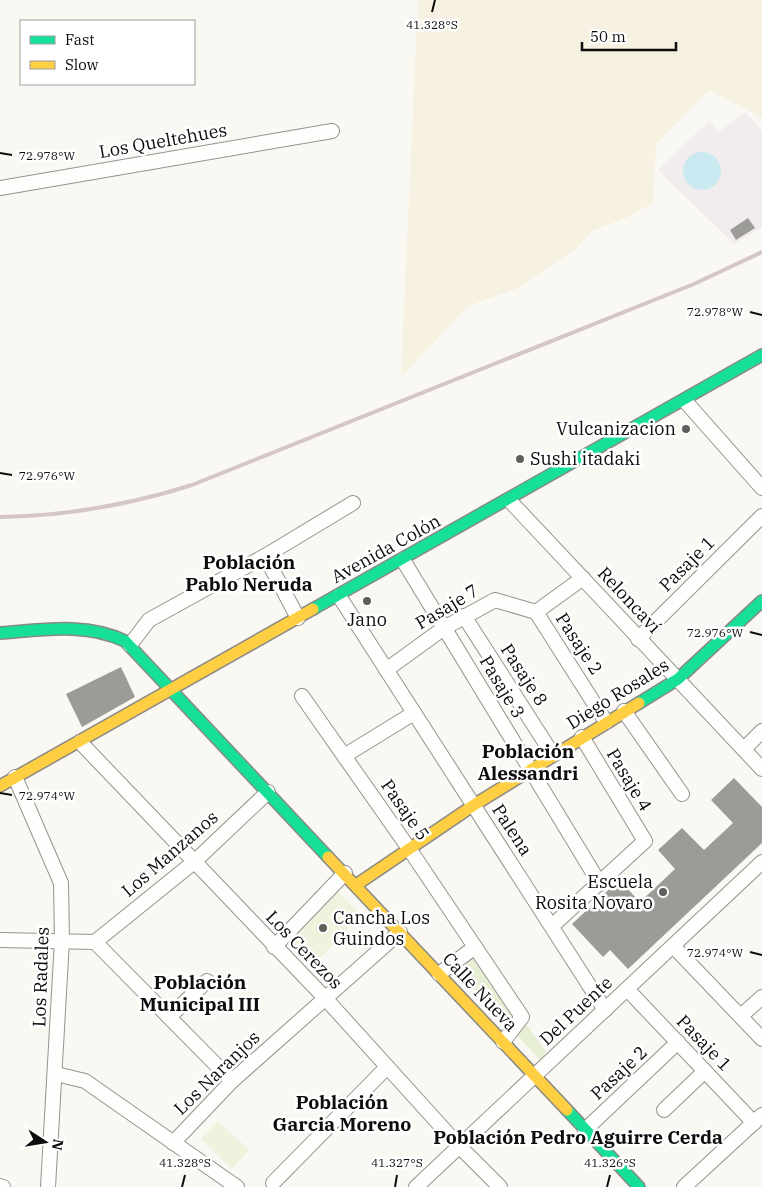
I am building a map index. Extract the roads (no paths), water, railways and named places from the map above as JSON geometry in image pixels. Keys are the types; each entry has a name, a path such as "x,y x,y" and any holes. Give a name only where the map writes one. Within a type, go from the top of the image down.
{"street":[{"name":"Los Queltehues","path":"0,188 332,131"},
{"name":"Avenida Colón","path":"0,786 685,401 762,355"},
{"path":"685,401 762,488"},
{"name":"Reloncaví","path":"509,500 638,639 762,768"},
{"path":"130,645 149,620 265,556 353,503"},
{"name":"Pasaje 1","path":"638,639 762,516"},
{"path":"265,556 298,618"},
{"name":"Pasaje 3","path":"403,560 600,884"},
{"path":"536,612 583,578"},
{"name":"Palena","path":"339,596 605,1010"},
{"name":"Pasaje 7","path":"386,670 444,628 495,600 536,612"},
{"name":"Diego Rosales","path":"356,885 530,769 678,679 762,601"},
{"name":"Pasaje 2","path":"536,612 606,722"},
{"name":"Pasaje 8","path":"464,616 553,755"},
{"name":"Calle Nueva","path":"0,633 94,629 113,634 130,645 639,1187"},
{"name":"Pasaje 5","path":"302,696 410,850 522,1017 503,1042"},
{"path":"624,711 682,794"},
{"path":"344,756 414,713"},
{"path":"744,749 762,731"},
{"name":"Pasaje 4","path":"582,737 645,841 600,884"},
{"name":"Los Cerezos","path":"80,742 274,947 325,998 459,1146 500,1187"},
{"name":"Los Radales","path":"15,777 61,883 62,940 56,1074 48,1187"},
{"name":"Los Manzanos","path":"94,942 194,862 268,792"},
{"name":"Del Puente","path":"416,1187 762,862"},
{"path":"274,947 345,873"},
{"path":"552,926 600,884"},
{"name":"Los Naranjos","path":"173,1143 232,1081 400,932"},
{"path":"0,940 94,942 232,1081"},
{"path":"673,946 762,1039"},
{"path":"439,974 475,947"},
{"path":"169,1017 207,981"},
{"name":"Pasaje 1","path":"627,989 705,1071 758,1119"},
{"path":"741,1016 762,997"},
{"name":"Pasaje 2","path":"585,1130 678,1042"},
{"path":"273,1186 388,1066"},
{"path":"664,1110 705,1071"},
{"path":"56,1074 85,1082 237,1187"},
{"path":"684,1187 758,1119"}],"water":[{"path":"702,152 715,158 721,171 715,184 702,190 689,184 683,171 689,158"}],"railway":[{"path":"0,517 73,512 121,504 192,485 694,284 762,252"}],"place":[{"name":"Vulcanizacion","path":"686,429"},
{"name":"Sushi itadaki","path":"520,459"},
{"name":"Jano","path":"367,601"},
{"name":"Escuela Rosita Novaro","path":"663,892"},
{"name":"Cancha Los Guindos","path":"323,928"}],"district":[{"name":"Población Pablo Neruda","path":"249,573"},
{"name":"Población Alessandri","path":"528,762"},
{"name":"Población Municipal III","path":"200,993"},
{"name":"Población Garcia Moreno","path":"342,1113"},
{"name":"Población Pedro Aguirre Cerda","path":"578,1137"}]}
